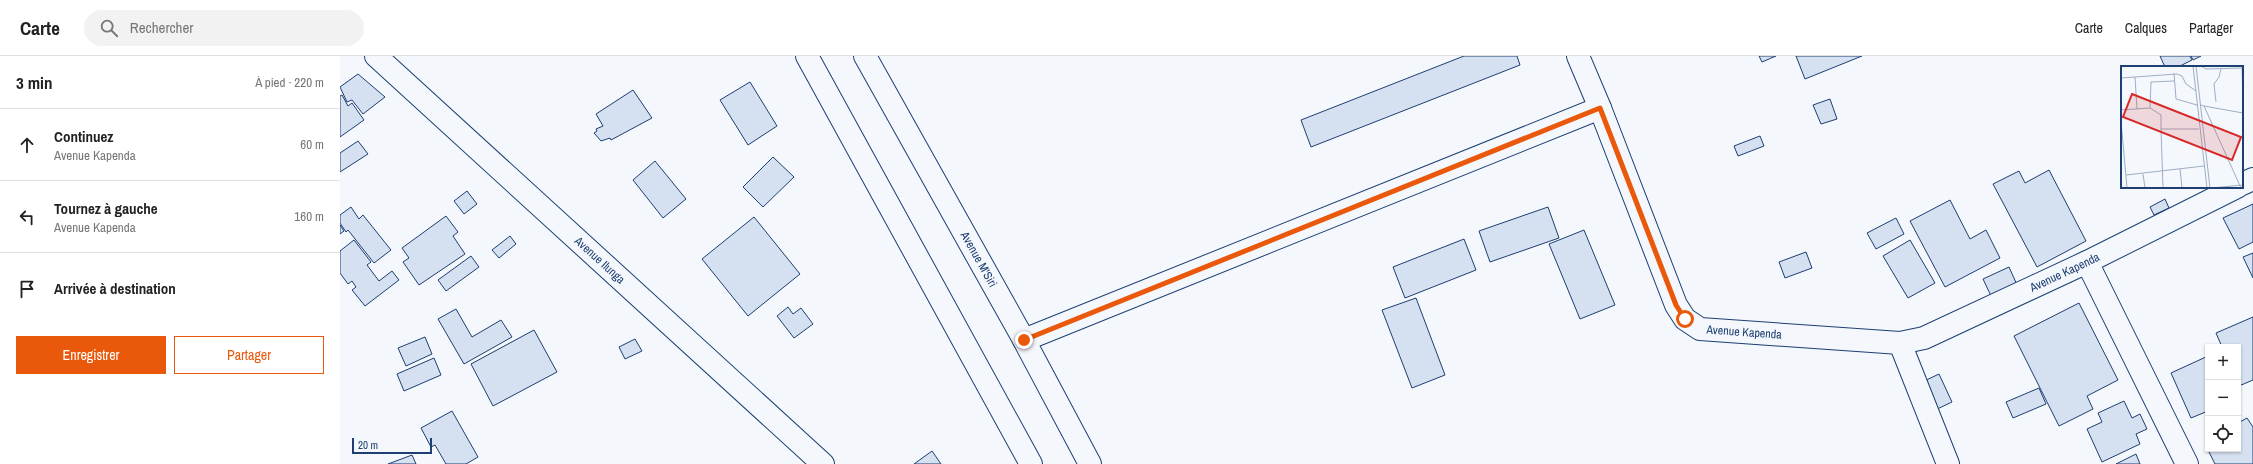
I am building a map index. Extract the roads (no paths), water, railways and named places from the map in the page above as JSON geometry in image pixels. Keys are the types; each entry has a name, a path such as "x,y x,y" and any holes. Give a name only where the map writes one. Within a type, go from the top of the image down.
{"main road":[{"name":"Avenue Ilunga","path":"376,56 823,464"},
{"path":"807,56 1031,464"},
{"name":"Avenue M'Siri","path":"865,56 1024,340 1090,464"},
{"name":"Avenue Kapenda","path":"1578,56 1600,108 1676,305 1685,319 1700,329 1900,343 1924,338 2087,262 2235,188"},
{"path":"1024,340 1600,108"},
{"path":"2243,184 2253,179"},
{"path":"2087,262 2187,464"},
{"path":"1900,343 1948,464"}]}
